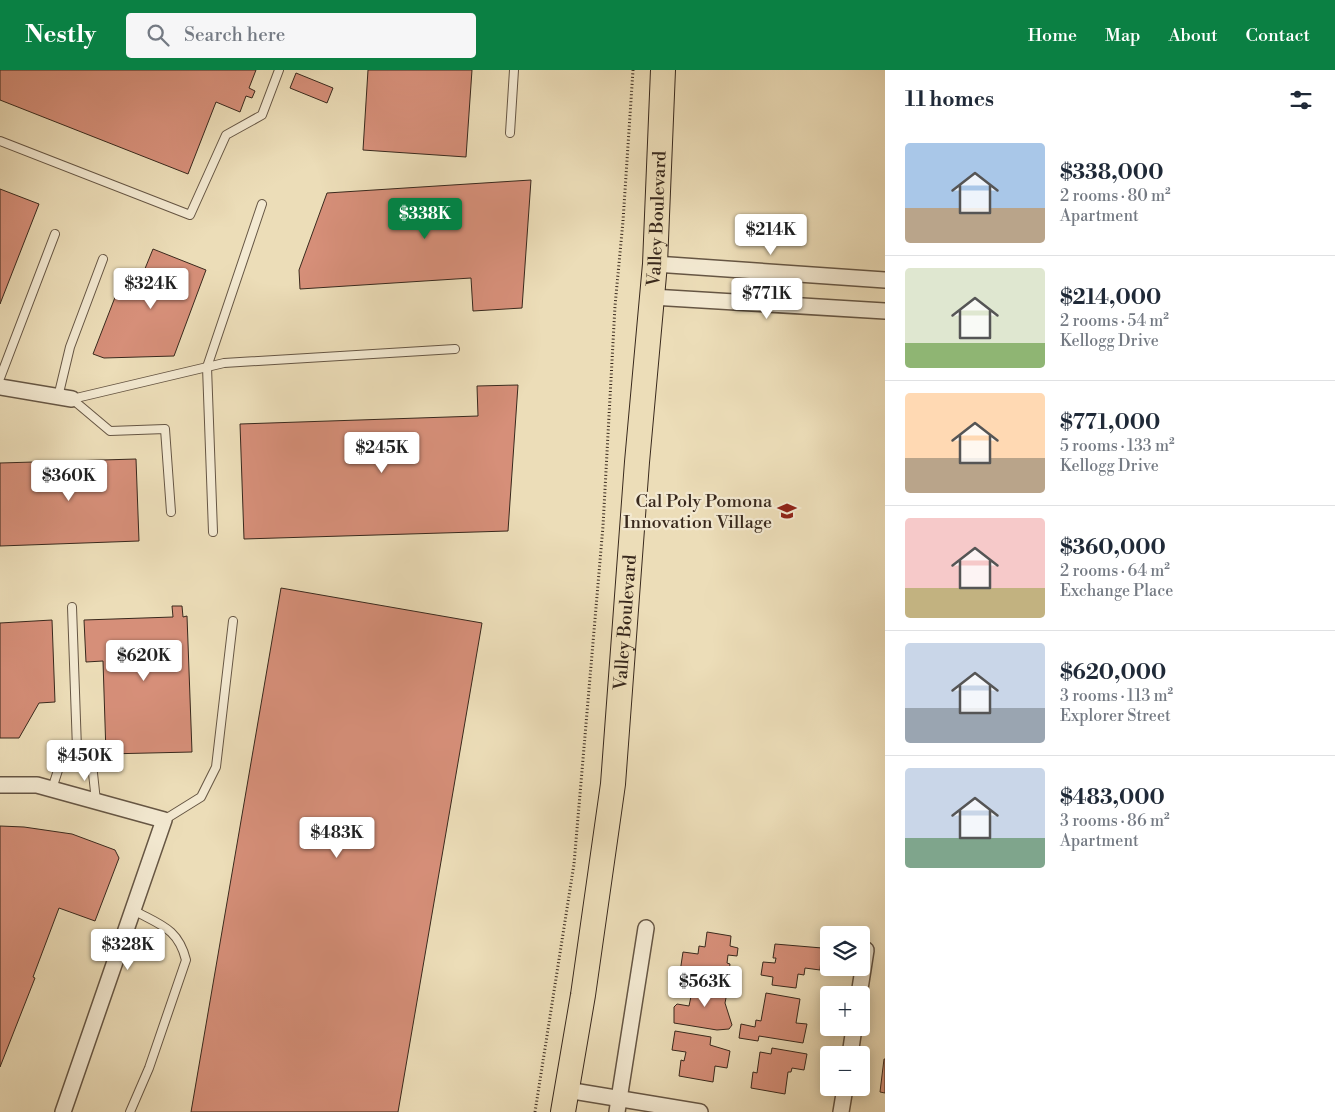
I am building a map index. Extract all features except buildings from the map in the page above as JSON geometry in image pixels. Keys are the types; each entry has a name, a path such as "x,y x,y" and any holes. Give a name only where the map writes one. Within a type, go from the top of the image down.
{"main road":[{"name":"Valley Boulevard","path":"565,1101 613,784 637,462 655,264 663,70"}],"street":[{"path":"655,264 885,280"},
{"path":"652,297 885,311"},
{"path":"0,387 65,398"},
{"path":"0,785 37,784 164,820 63,1112"},
{"path":"619,1105 646,928"},
{"path":"841,1112 844,1096"},
{"path":"565,1101 700,1112"}],"lane":[{"path":"0,141 190,215 226,135 262,115 279,70"},
{"path":"510,133 514,70"},
{"path":"214,532 207,367 262,204"},
{"path":"0,378 55,234"},
{"path":"65,398 70,347 103,259"},
{"path":"65,398 224,363 455,349"},
{"path":"65,398 110,431 165,430 171,512"},
{"path":"72,607 77,749 92,764 96,801"},
{"path":"164,820 201,797 216,767 233,621"},
{"path":"52,789 60,764 77,749"},
{"path":"130,1112 149,1068 186,960 182,946 175,934 133,910"}],"path":[{"path":"535,1112 574,864 603,526 615,306 623,221 633,70"}],"place":[{"name":"Cal Poly Pomona Innovation Village","path":"787,511"}]}
